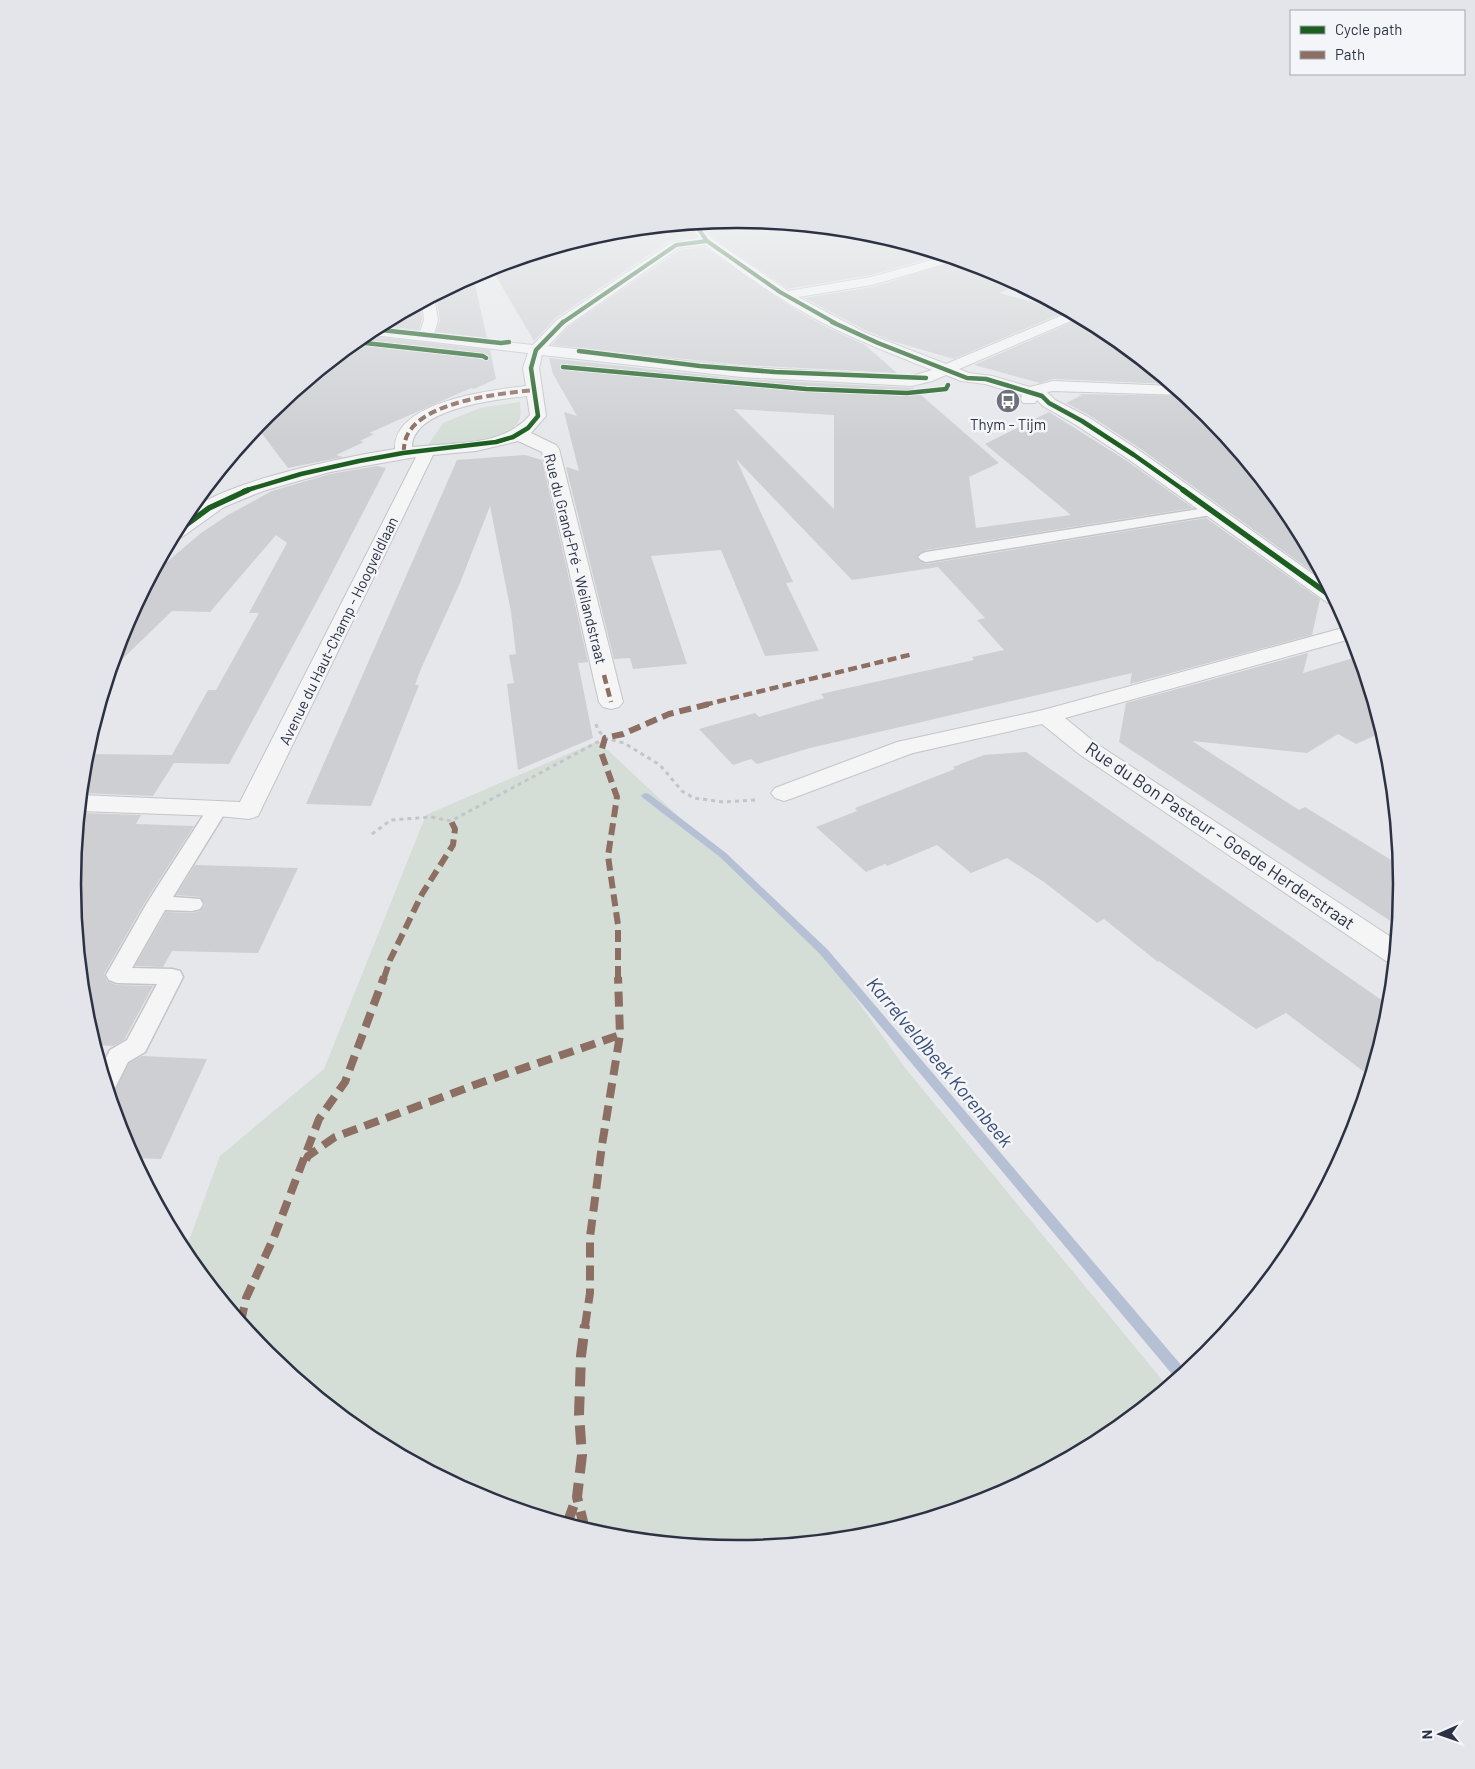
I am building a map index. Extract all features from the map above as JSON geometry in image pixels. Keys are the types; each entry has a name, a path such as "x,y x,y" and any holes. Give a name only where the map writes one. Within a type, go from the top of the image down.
{"street":[{"path":"201,507 286,478 404,452 477,445 518,434 535,422 538,416 531,368 534,355 562,322 634,274"},
{"path":"752,274 826,319 850,331 967,378 973,384 1029,397 1039,404 1049,404 1102,389"},
{"path":"786,295 872,282 901,274"},
{"path":"424,337 429,333 431,324 429,305"},
{"path":"370,341 741,372 912,381 920,380 1069,318"},
{"path":"383,333 424,337 534,355 734,381 917,391 932,389 967,378"},
{"path":"1029,397 1053,386 1171,392"},
{"path":"404,452 404,441 411,427 431,414 461,401 534,390"},
{"path":"1049,404 1082,421 1134,455 1325,592"},
{"name":"Rue du Grand-Pré - Weilandstraat","path":"518,434 550,449 611,702"},
{"name":"Avenue du Haut-Champ - Hoogveldlaan","path":"218,808 250,811 423,461 426,451"},
{"path":"784,793 906,747 1047,716 1344,634"},
{"name":"Rue du Bon Pasteur - Goede Herderstraat","path":"1047,716 1088,749 1390,950"},
{"path":"87,804 218,808"}],"lane":[{"path":"926,557 1212,511"},
{"path":"110,1074 119,1056 136,1046 172,977 117,975 158,903 218,808"},
{"path":"158,903 192,904"}],"path":[{"path":"611,702 592,712 598,730 605,738 624,743 660,765 682,791 694,798 723,802 754,801 784,793"},
{"path":"372,834 391,820 431,817 451,821 605,738"}],"shaded area":[{"path":"520,402 520,418 515,426 506,432 479,440 428,445 443,423 480,408"},
{"path":"598,741 823,952 905,1068 1164,1383 1137,1405 1066,1453 989,1491 948,1506 866,1528 823,1535 738,1541 652,1535 609,1528 527,1506 486,1491 409,1453 338,1405 273,1349 217,1284 188,1243 220,1156 324,1069 426,815"}],"building":[{"path":"622,274 556,318 534,341 495,275"},
{"path":"646,274 743,274 791,307 822,325 865,345 897,373 741,365 552,345 568,327"},
{"path":"765,274 876,274 871,275 788,289"},
{"path":"916,274 977,274 1011,288 999,293 1046,305 1061,313 954,359 892,341 867,331 804,298 873,287"},
{"path":"475,283 487,338 436,332 440,320 437,301"},
{"path":"421,310 422,320 419,330 391,327"},
{"path":"1074,321 1137,364 1161,384 1053,379 1040,383 974,365"},
{"path":"377,337 490,350 496,379 369,433 374,434 360,441 364,442 336,455 343,457 288,468 261,433 305,391 338,364"},
{"path":"549,358 741,379 913,388 999,463 969,477 976,528 1071,515 985,444 1049,412 1127,461 1193,508 926,550 917,556 920,561 926,564 1206,518 1320,599 1312,635 1130,684 1132,673 810,748 757,764 751,759 733,765 699,729 755,713 759,717 824,698 821,694 974,660 972,657 1004,650 977,620 985,618 938,567 852,580 736,459 793,582 786,583 819,651 765,656 721,550 651,556 687,664 633,669 630,658 614,659 566,467 579,471 564,412 577,416 553,374","holes":["734,409 834,415 834,509"]},
{"path":"1077,394 1175,396 1202,420 1258,485 1283,520 1315,574 1141,449 1089,415 1066,403 1082,395"},
{"path":"525,455 542,460 588,662 578,663 593,738 518,770 507,684 514,683 509,655 516,654 511,612 490,506 460,583 420,671 415,685 419,685 371,806 306,804 457,460"},
{"path":"377,466 386,468 323,590 229,764 174,763 153,796 88,793 94,754 172,755 208,690 216,690 259,613 249,613 287,543 276,535 210,612 172,611 121,660 131,633 165,564 201,533 228,515 272,491 330,474"},
{"path":"1308,653 1303,673 1353,658 1376,735 1356,744 1338,734 1307,753 1192,741 1299,810 1305,807 1393,861 1392,922 1119,742 1126,703"},
{"path":"1026,752 1383,1001 1365,1073 1286,1013 1256,1029 1158,962 1104,919 1097,923 1044,882 1007,858 971,873 937,845 887,866 885,864 866,872 816,827 857,811 855,808 955,769 953,767 984,755"},
{"path":"86,813 141,815 136,824 194,826 145,902 104,974 107,981 116,985 153,986 124,1040 113,1046 102,1045 87,970 81,884"},
{"path":"195,865 298,868 258,953 172,951 163,967 135,966 166,912 192,913 200,911 205,905 200,897 176,895"},
{"path":"142,1056 207,1059 161,1159 141,1158 116,1095 115,1091 129,1063"}],"waterway":[{"name":"Karre(veld)beek Korenbeek","path":"646,796 723,855 824,952 1178,1371"}],"marked path":[{"path":"404,452 404,441 411,428 423,417 460,402 534,390"},
{"path":"583,1522 577,1497 582,1455 579,1414 581,1356 590,1293 590,1237 602,1145 620,1035 617,959 618,925 608,856 617,797 601,752 605,738 623,734 669,714 913,654"},
{"path":"604,675 611,702"},
{"path":"242,1315 246,1298 274,1237 319,1119 345,1082 390,960 422,894 453,845 455,829 451,821"},
{"path":"306,1160 308,1156 335,1137 480,1083 620,1035"},
{"path":"569,1518 576,1499"}],"cycle path":[{"path":"192,520 218,503 237,494 316,470 403,453 476,446 513,437 528,428 538,416 531,368 536,350 562,323 634,274"},
{"path":"752,274 826,319 878,343 967,378 986,379 1042,396 1049,403 1082,421 1134,455 1325,592"},
{"path":"386,331 501,343 509,342"},
{"path":"367,343 483,356 486,358"},
{"path":"579,351 700,366 775,372 926,378"},
{"path":"563,367 772,387 880,393 920,393 946,389 948,385"}],"place":[{"name":"Thym - Tijm","path":"1008,401"}]}
